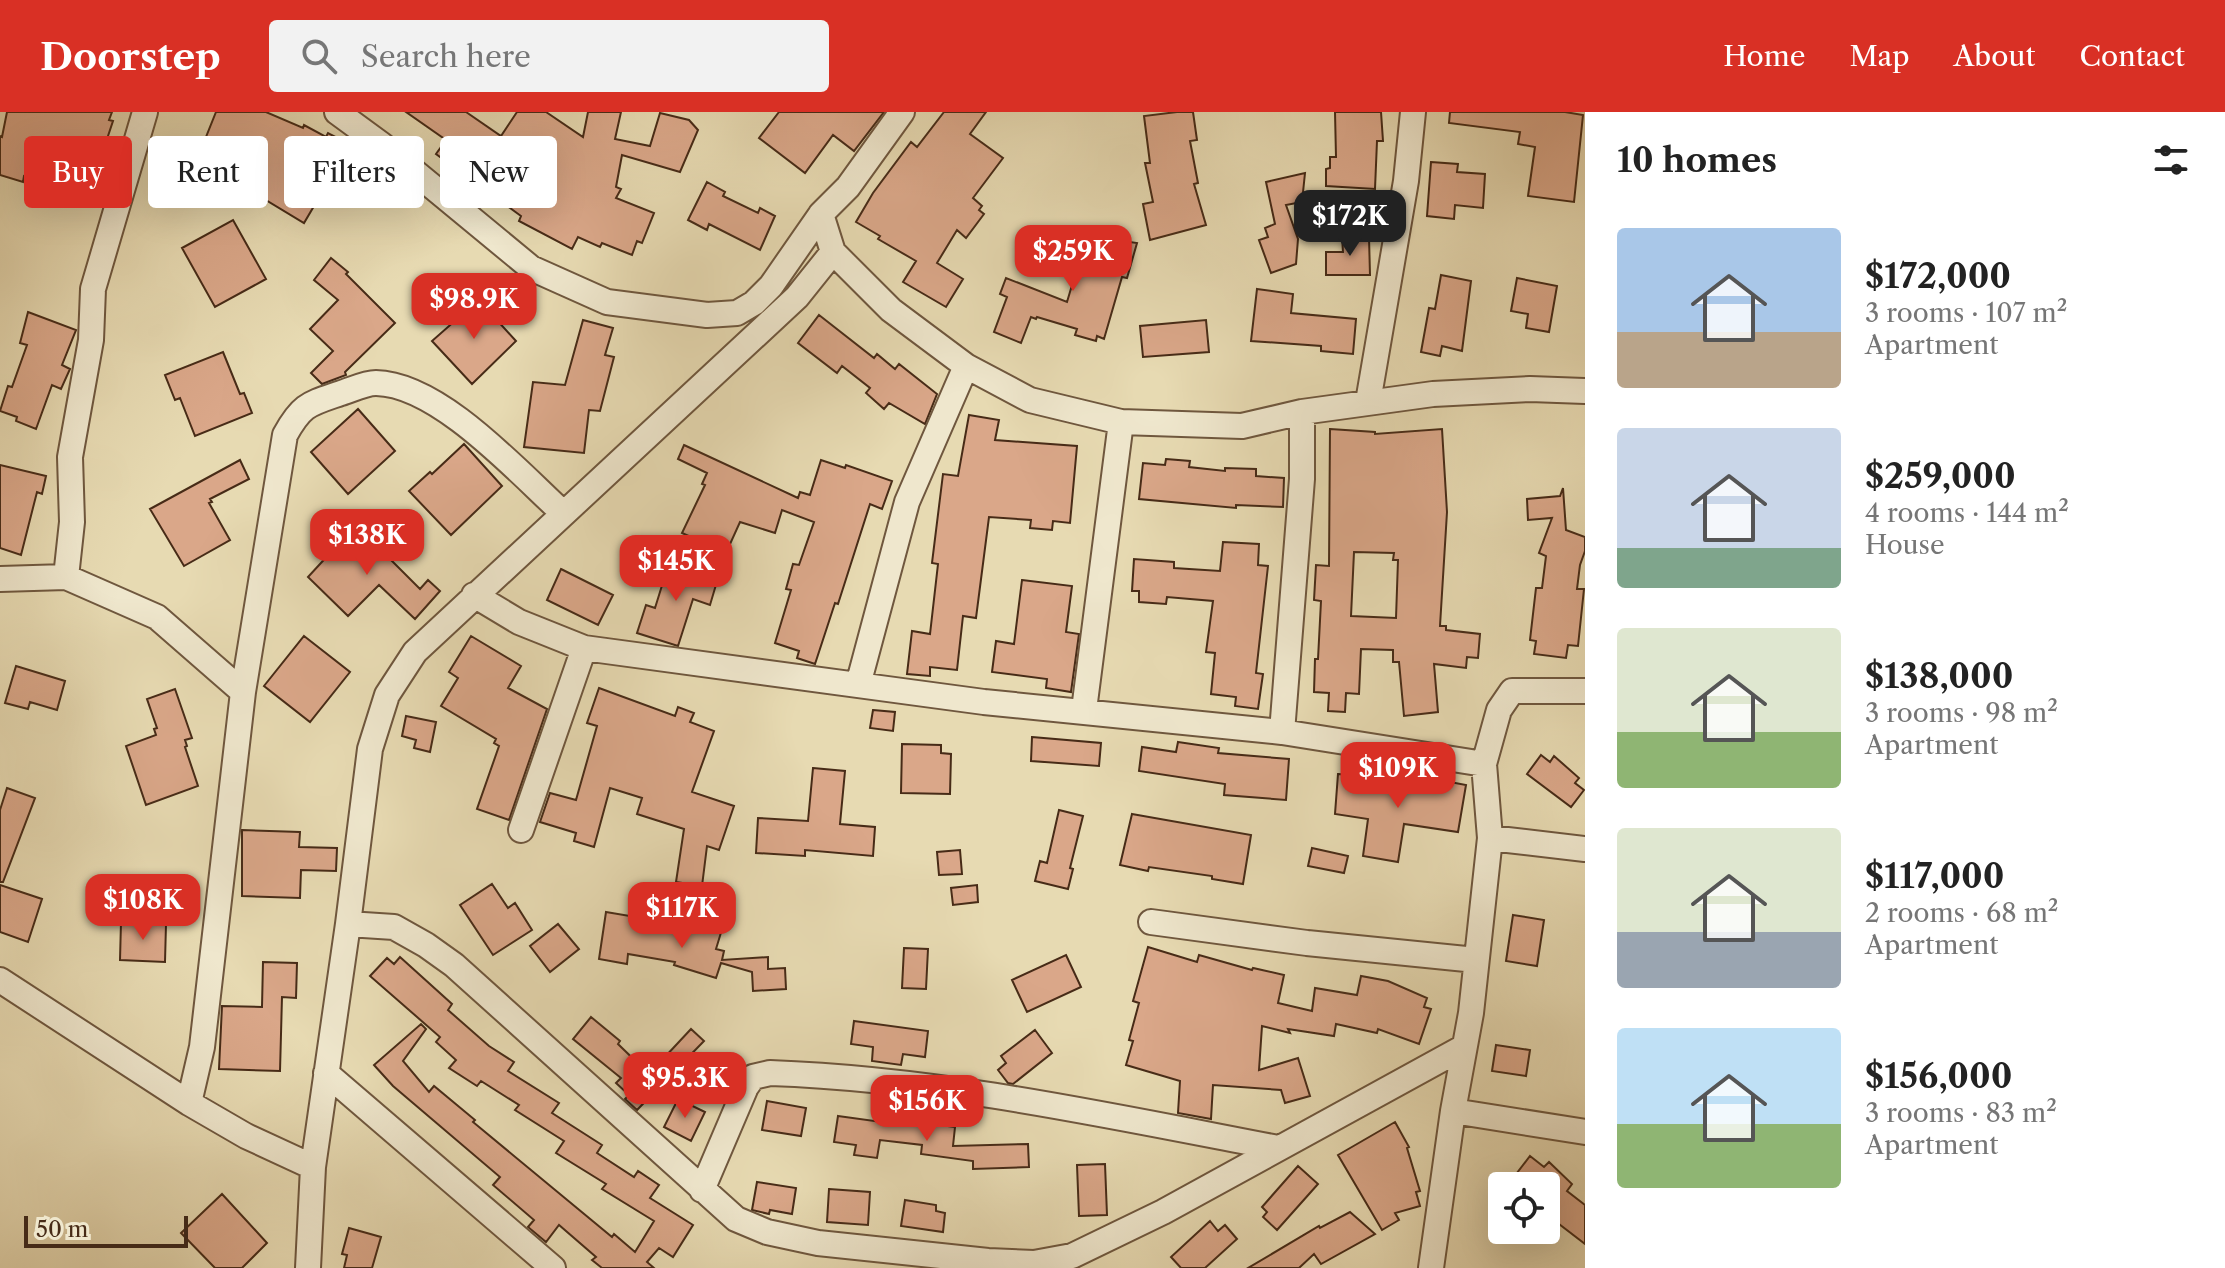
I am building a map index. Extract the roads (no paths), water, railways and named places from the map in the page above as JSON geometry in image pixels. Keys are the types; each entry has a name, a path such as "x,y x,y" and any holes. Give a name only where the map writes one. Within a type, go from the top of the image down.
{"street":[{"path":"66,577 72,522 70,457 91,340 93,289 145,112"},
{"path":"337,112 382,145 531,268 607,302 707,315 737,313 754,303 771,286 821,214 848,187 902,112"},
{"path":"1368,402 1401,210 1413,112"},
{"path":"821,214 833,252 891,310 966,366 1030,400 1121,422 1242,426 1302,412 1433,394 1584,385"},
{"path":"308,1268 313,1167 370,749 387,695 415,652 797,297 833,252"},
{"path":"858,685 907,502 966,366"},
{"path":"189,1103 204,1032 243,692 285,435 306,405 373,383 403,387 436,403 477,435 563,513"},
{"path":"1282,732 1302,479 1302,412"},
{"path":"1084,710 1121,422"},
{"path":"0,579 66,577 157,617 243,692"},
{"path":"474,595 519,622 584,648 984,702 1282,732 1484,764"},
{"path":"521,830 584,648"},
{"path":"1431,1268 1453,1111 1471,1013 1490,838 1484,764 1499,710 1512,691 1585,691"},
{"path":"1490,838 1585,849"},
{"path":"1151,922 1307,943 1476,960"},
{"path":"348,924 394,927 426,945 454,965 736,1219 767,1232 818,1243 988,1261 1034,1263 1072,1256 1163,1212 1464,1047"},
{"path":"0,980 189,1103 246,1136 313,1167"},
{"path":"326,1073 553,1268"},
{"path":"702,1190 746,1087 753,1077 770,1073 922,1087 1095,1113 1278,1148"},
{"path":"1453,1111 1585,1132"}]}
